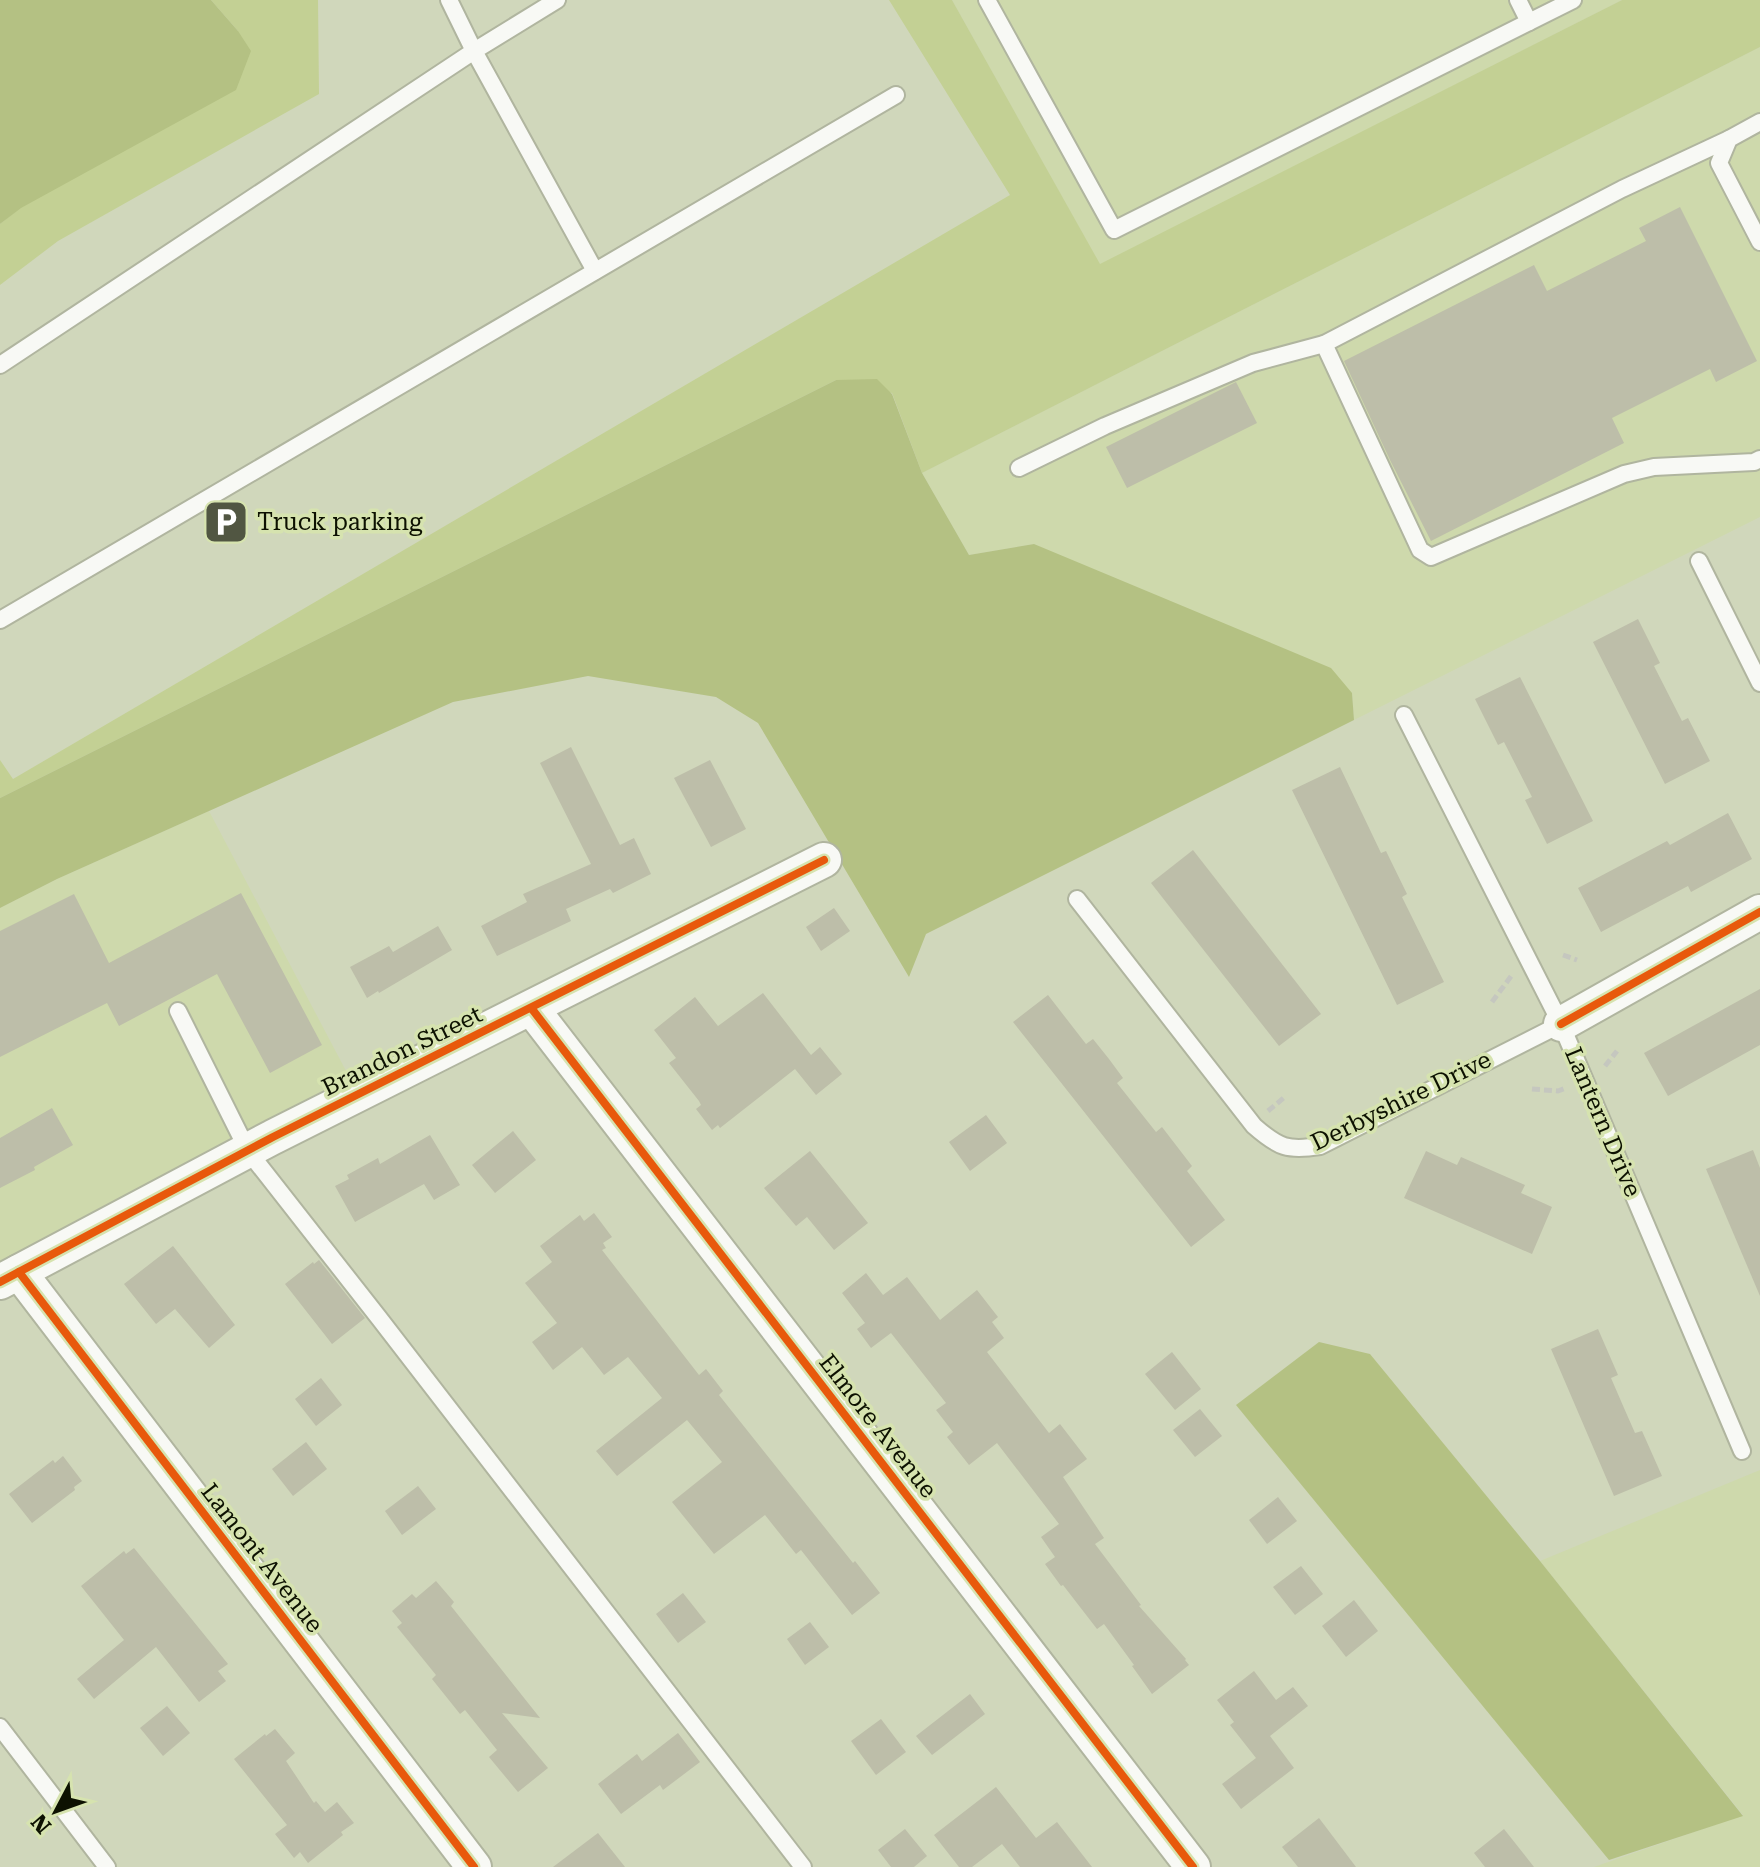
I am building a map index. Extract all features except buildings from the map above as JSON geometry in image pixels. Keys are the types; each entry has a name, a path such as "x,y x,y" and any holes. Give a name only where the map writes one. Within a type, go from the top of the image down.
{"street":[{"name":"Brandon Street","path":"10,1277 248,1151 824,860"},
{"name":"Derbyshire Drive","path":"1561,1024 1760,912"},
{"name":"Elmore Avenue","path":"532,1009 1193,1867"},
{"name":"Lamont Avenue","path":"10,1277 474,1867"}],"lane":[{"path":"449,0 595,271"},
{"path":"0,365 474,51 557,0"},
{"path":"987,0 1114,230 1573,0"},
{"path":"1518,0 1529,22"},
{"path":"0,620 896,95"},
{"path":"1019,468 1105,426 1253,363 1324,344 1622,189 1760,122"},
{"path":"1729,139 1719,163 1760,242"},
{"path":"1324,344 1420,550 1431,557 1624,474 1654,467 1754,462 1760,459"},
{"path":"1699,561 1760,683"},
{"name":"Lantern Drive","path":"1404,715 1561,1024 1742,1451"},
{"name":"Derbyshire Drive","path":"1077,899 1254,1126 1272,1143 1296,1150 1320,1146 1561,1024"},
{"path":"178,1011 248,1151 803,1867"},
{"path":"0,1727 107,1867"}],"path":[{"path":"1563,955 1577,960"},
{"path":"1492,1002 1513,974"},
{"path":"1532,1089 1558,1091 1567,1088"},
{"path":"1264,1114 1286,1096"}],"shaded area":[{"path":"0,0 211,0 251,51 236,90 21,208 0,224"},
{"path":"211,0 318,0 319,94 58,241 0,285 0,224 238,31"},
{"path":"889,0 952,0 1100,264 1622,0 1760,0 1760,47 922,473 892,393 836,380 0,798 0,760 13,779 1010,195"},
{"path":"952,0 1622,0 1100,265"},
{"path":"1760,47 1760,517 1354,720 1352,693 1034,544 969,555 922,473"},
{"path":"877,379 892,394 922,473 969,555 1034,544 1331,668 1352,693 1354,720 926,934 909,977 758,723 716,697 588,676 453,702 57,879 0,908 0,798 836,380"},
{"path":"209,811 364,1105 0,1285 0,908"},
{"path":"1319,1342 1370,1354 1743,1816 1609,1860 1236,1405"},
{"path":"1760,1470 1760,1867 1594,1867 1743,1815 1540,1561"}],"cycle path":[{"path":"0,1282 273,1137 824,860"},
{"path":"1561,1024 1760,912"},
{"path":"532,1009 1193,1867"},
{"path":"19,1272 474,1867"}],"place":[{"name":"Truck parking","path":"226,522"}]}
